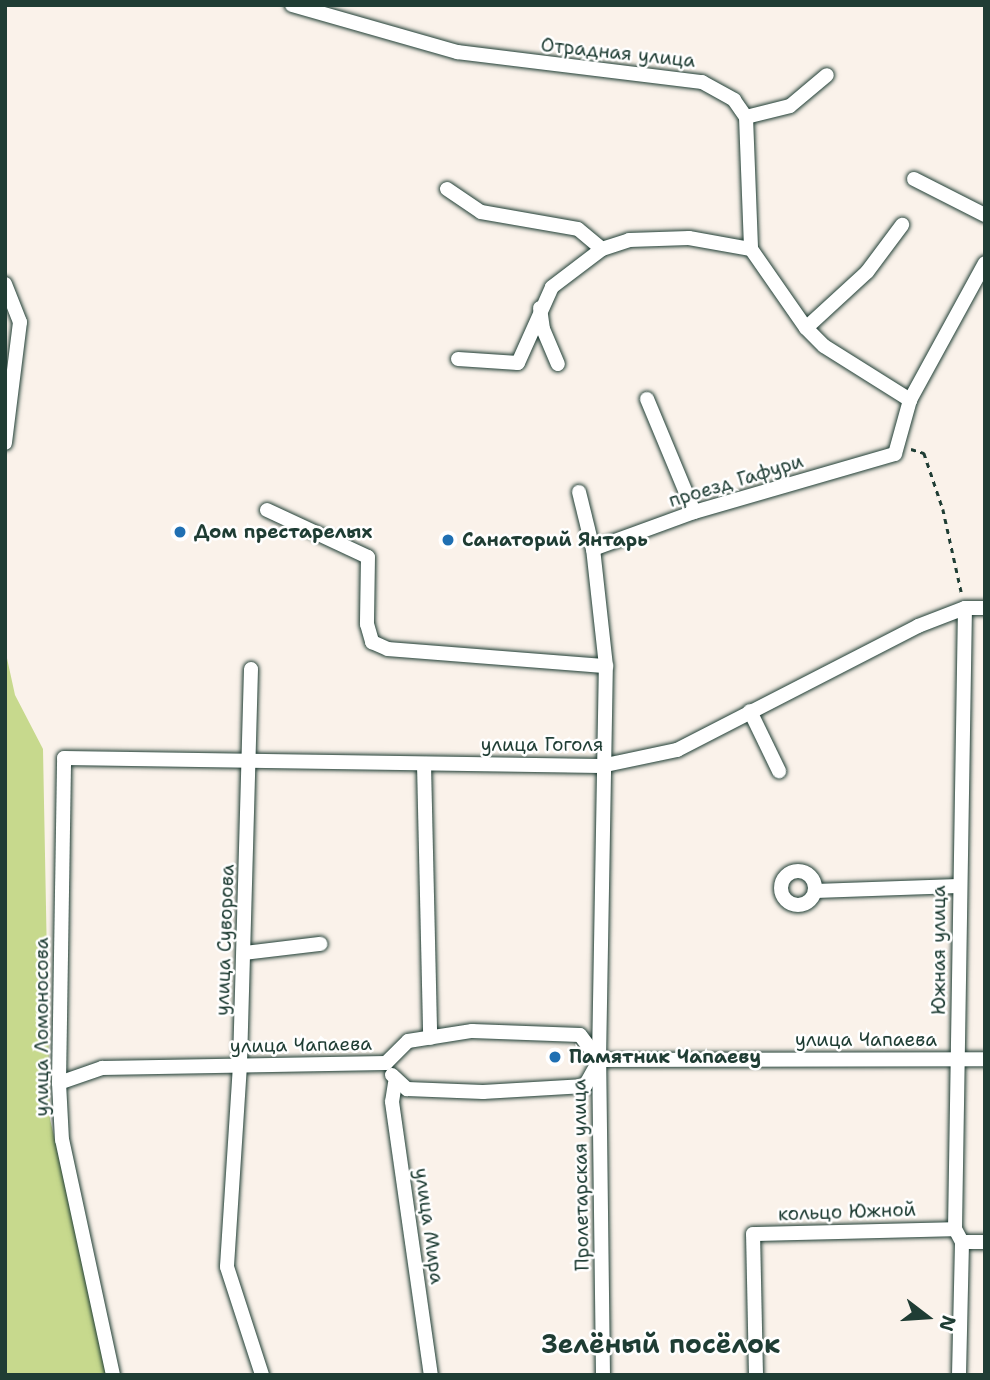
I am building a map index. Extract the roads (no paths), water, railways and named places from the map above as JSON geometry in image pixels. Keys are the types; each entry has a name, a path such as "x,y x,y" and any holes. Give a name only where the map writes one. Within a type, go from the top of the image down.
{"street":[{"name":"Отрадная улица","path":"292,5 457,52 702,82 734,100 746,117"},
{"path":"827,75 790,106 746,117 751,248 806,328 824,345 910,400 985,262"},
{"path":"914,179 985,215"},
{"path":"447,189 481,212 579,229 602,249"},
{"path":"806,328 867,272 902,225"},
{"path":"458,359 518,363 540,306 552,287 602,249 629,240 689,239 751,248"},
{"path":"5,284 20,322 5,443"},
{"path":"540,306 543,328 558,364"},
{"path":"647,399 694,512"},
{"name":"проезд Гафури","path":"593,550 694,512 895,454 910,400"},
{"path":"579,492 593,550 606,666 601,766"},
{"path":"267,510 368,557 368,624 372,642 388,649 606,666"},
{"name":"улица Гоголя","path":"64,758 601,766 677,750 918,626 965,608 985,608"},
{"name":"Южная улица","path":"959,1375 958,886 965,608"},
{"name":"улица Суворова","path":"251,669 251,760 240,1065 227,1267 262,1375"},
{"path":"750,711 779,771"},
{"name":"улица Ломоносова","path":"64,758 59,1083 62,1140 113,1375"},
{"path":"424,764 430,1038"},
{"name":"Пролетарская улица","path":"601,766 599,1060 603,1375"},
{"path":"815,891 958,886"},
{"path":"244,953 320,944"},
{"name":"улица Чапаева","path":"59,1083 102,1068 386,1063 408,1041 472,1031 580,1035 599,1060 985,1059"},
{"path":"386,1063 395,1083 407,1089 483,1092 585,1086 599,1060"},
{"name":"улица Мира","path":"395,1083 392,1102 431,1375"},
{"name":"кольцо Южной","path":"756,1375 754,1234 958,1235"},
{"path":"958,1235 985,1241"}],"place":[{"name":"Дом престарелых","path":"180,532"},
{"name":"Санаторий Янтарь","path":"448,540"},
{"name":"Памятник Чапаеву","path":"555,1057"}],"district":[{"name":"Зелёный посёлок","path":"661,1344"}]}
